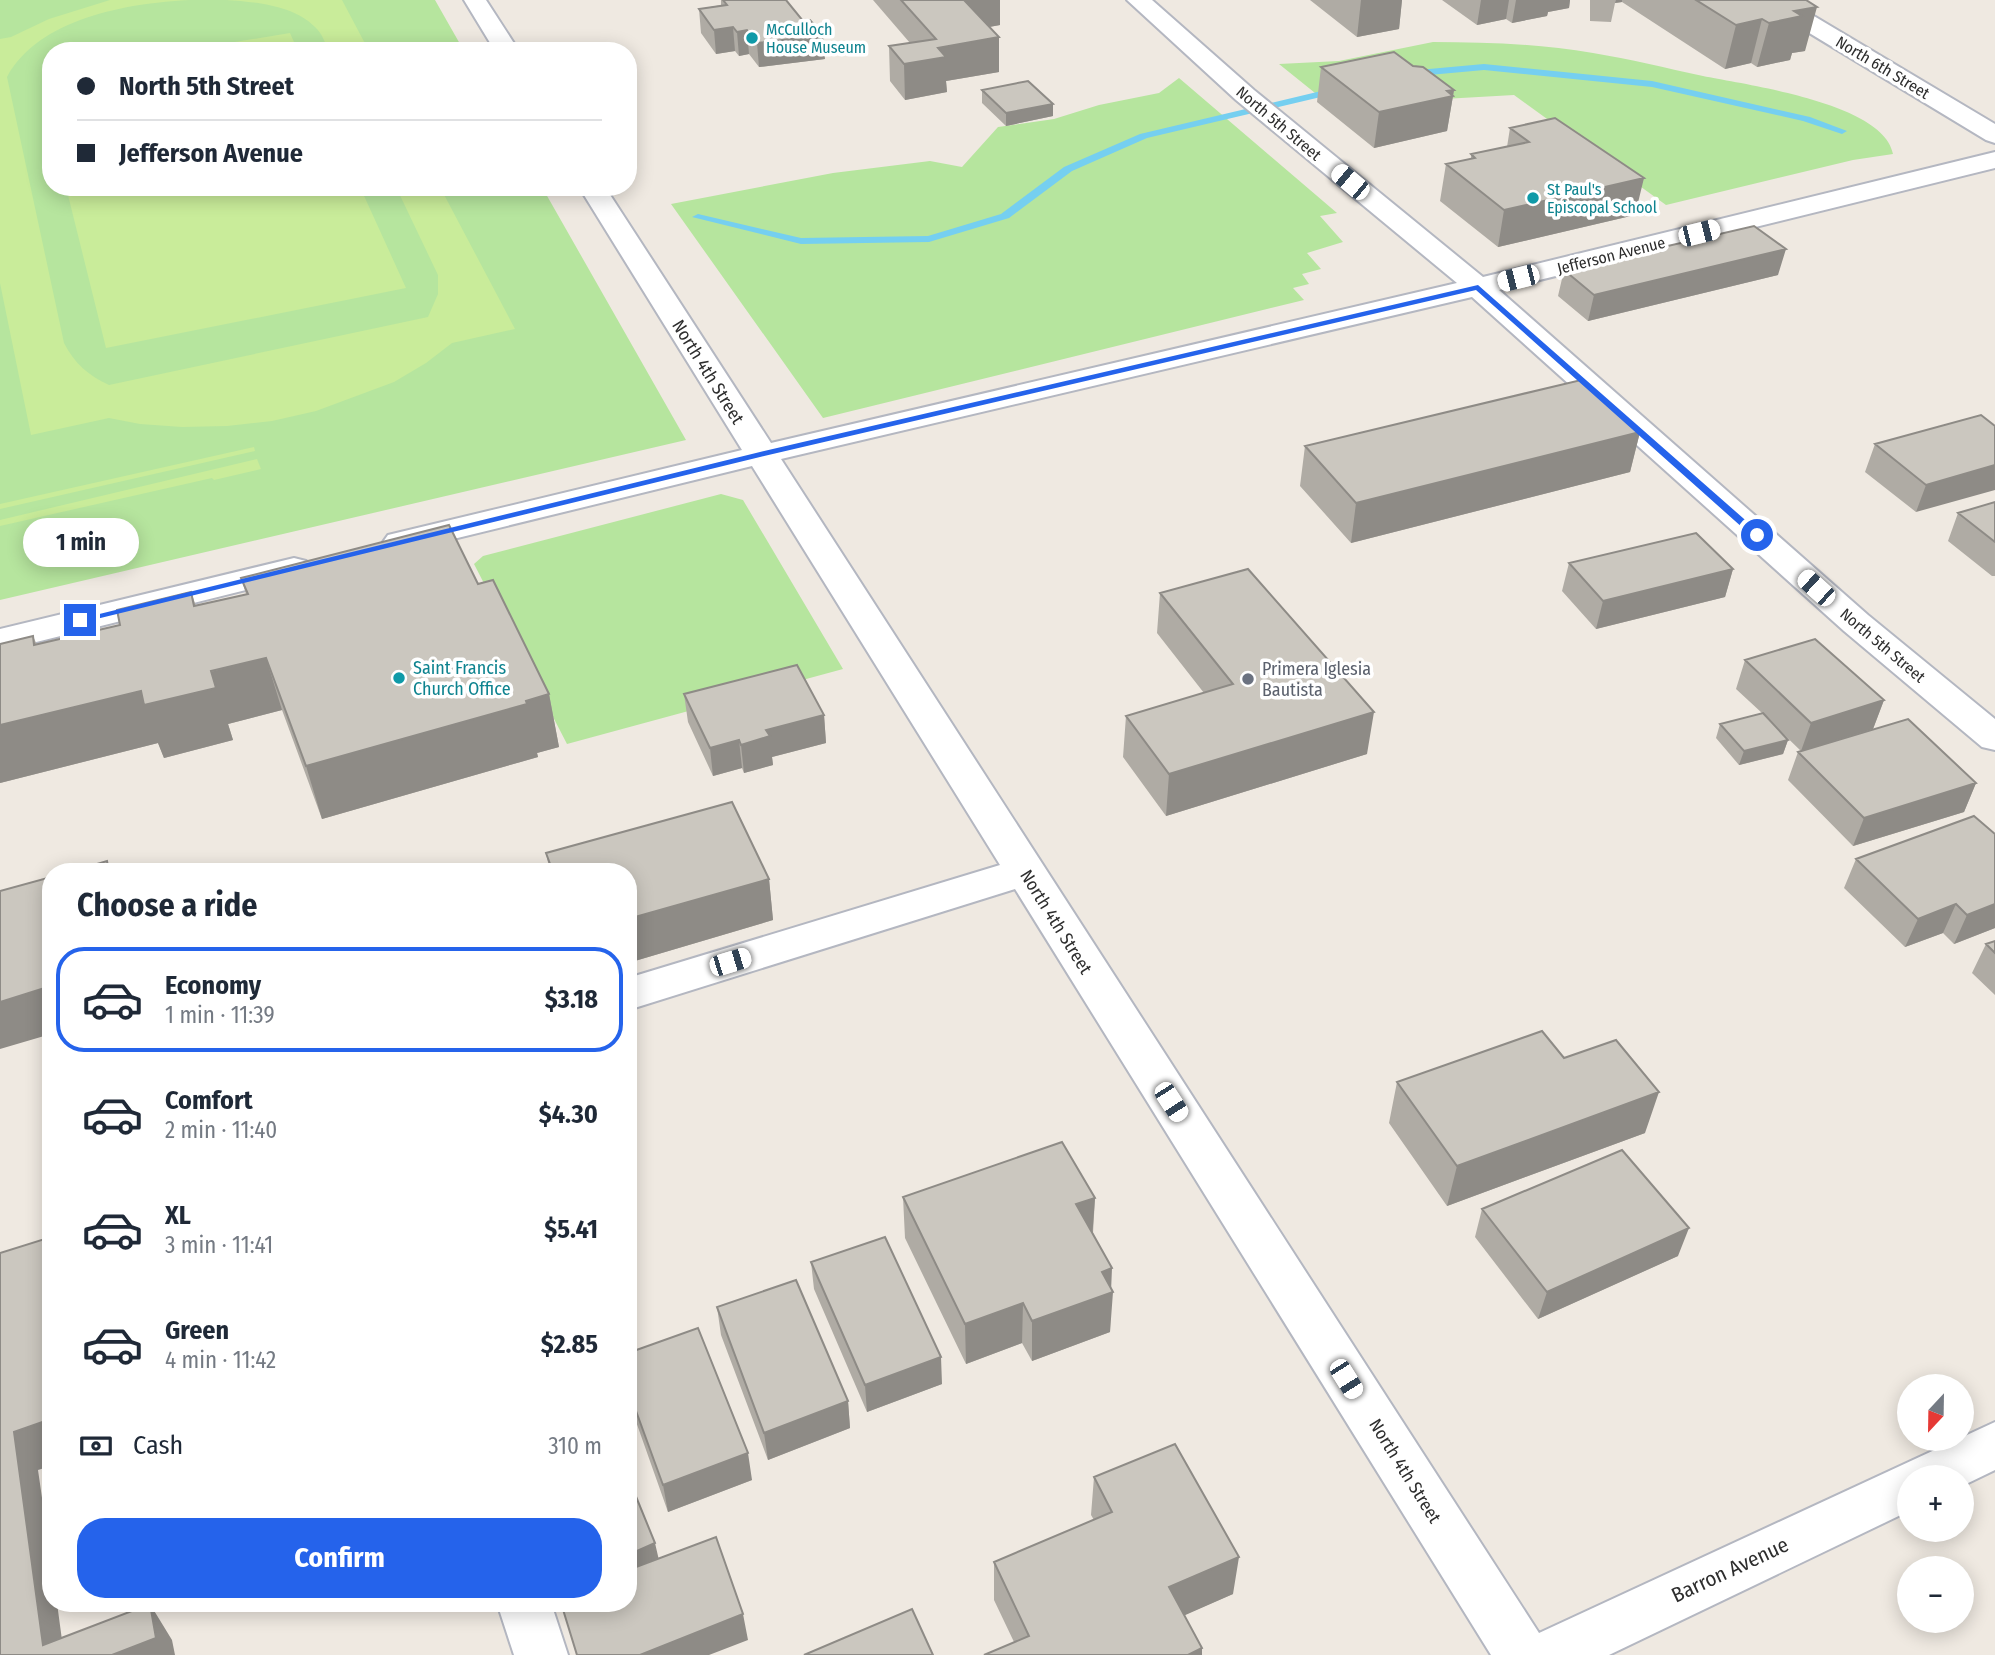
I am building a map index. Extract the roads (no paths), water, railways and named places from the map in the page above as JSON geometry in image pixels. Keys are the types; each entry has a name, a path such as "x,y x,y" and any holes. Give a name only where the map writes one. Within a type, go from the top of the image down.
{"street":[{"path":"476,0 502,42"},
{"name":"North 5th Street","path":"1138,0 1222,75 1478,288 1856,623 1995,738"},
{"name":"North 6th Street","path":"1771,0 1995,135"},
{"name":"Jefferson Avenue","path":"375,548 760,455 1478,288 1995,160"},
{"name":"North 4th Street","path":"598,196 1521,1655"},
{"path":"0,639 321,561"},
{"path":"637,991 1024,872"},
{"path":"1953,1465 1995,1445"},
{"name":"Barron Avenue","path":"1551,1655 1897,1492"},
{"path":"527,1612 541,1655"}],"waterway":[{"path":"1407,74 1484,67 1652,84 1806,119 1842,131"},
{"path":"698,217 801,241 929,239 1005,216 1068,169 1144,136 1338,90"}],"place":[{"name":"McCulloch House Museum","path":"752,38"},
{"name":"St Paul's Episcopal School","path":"1533,198"},
{"name":"Saint Francis Church Office","path":"399,678"},
{"name":"Primera Iglesia Bautista","path":"1248,679"}]}
